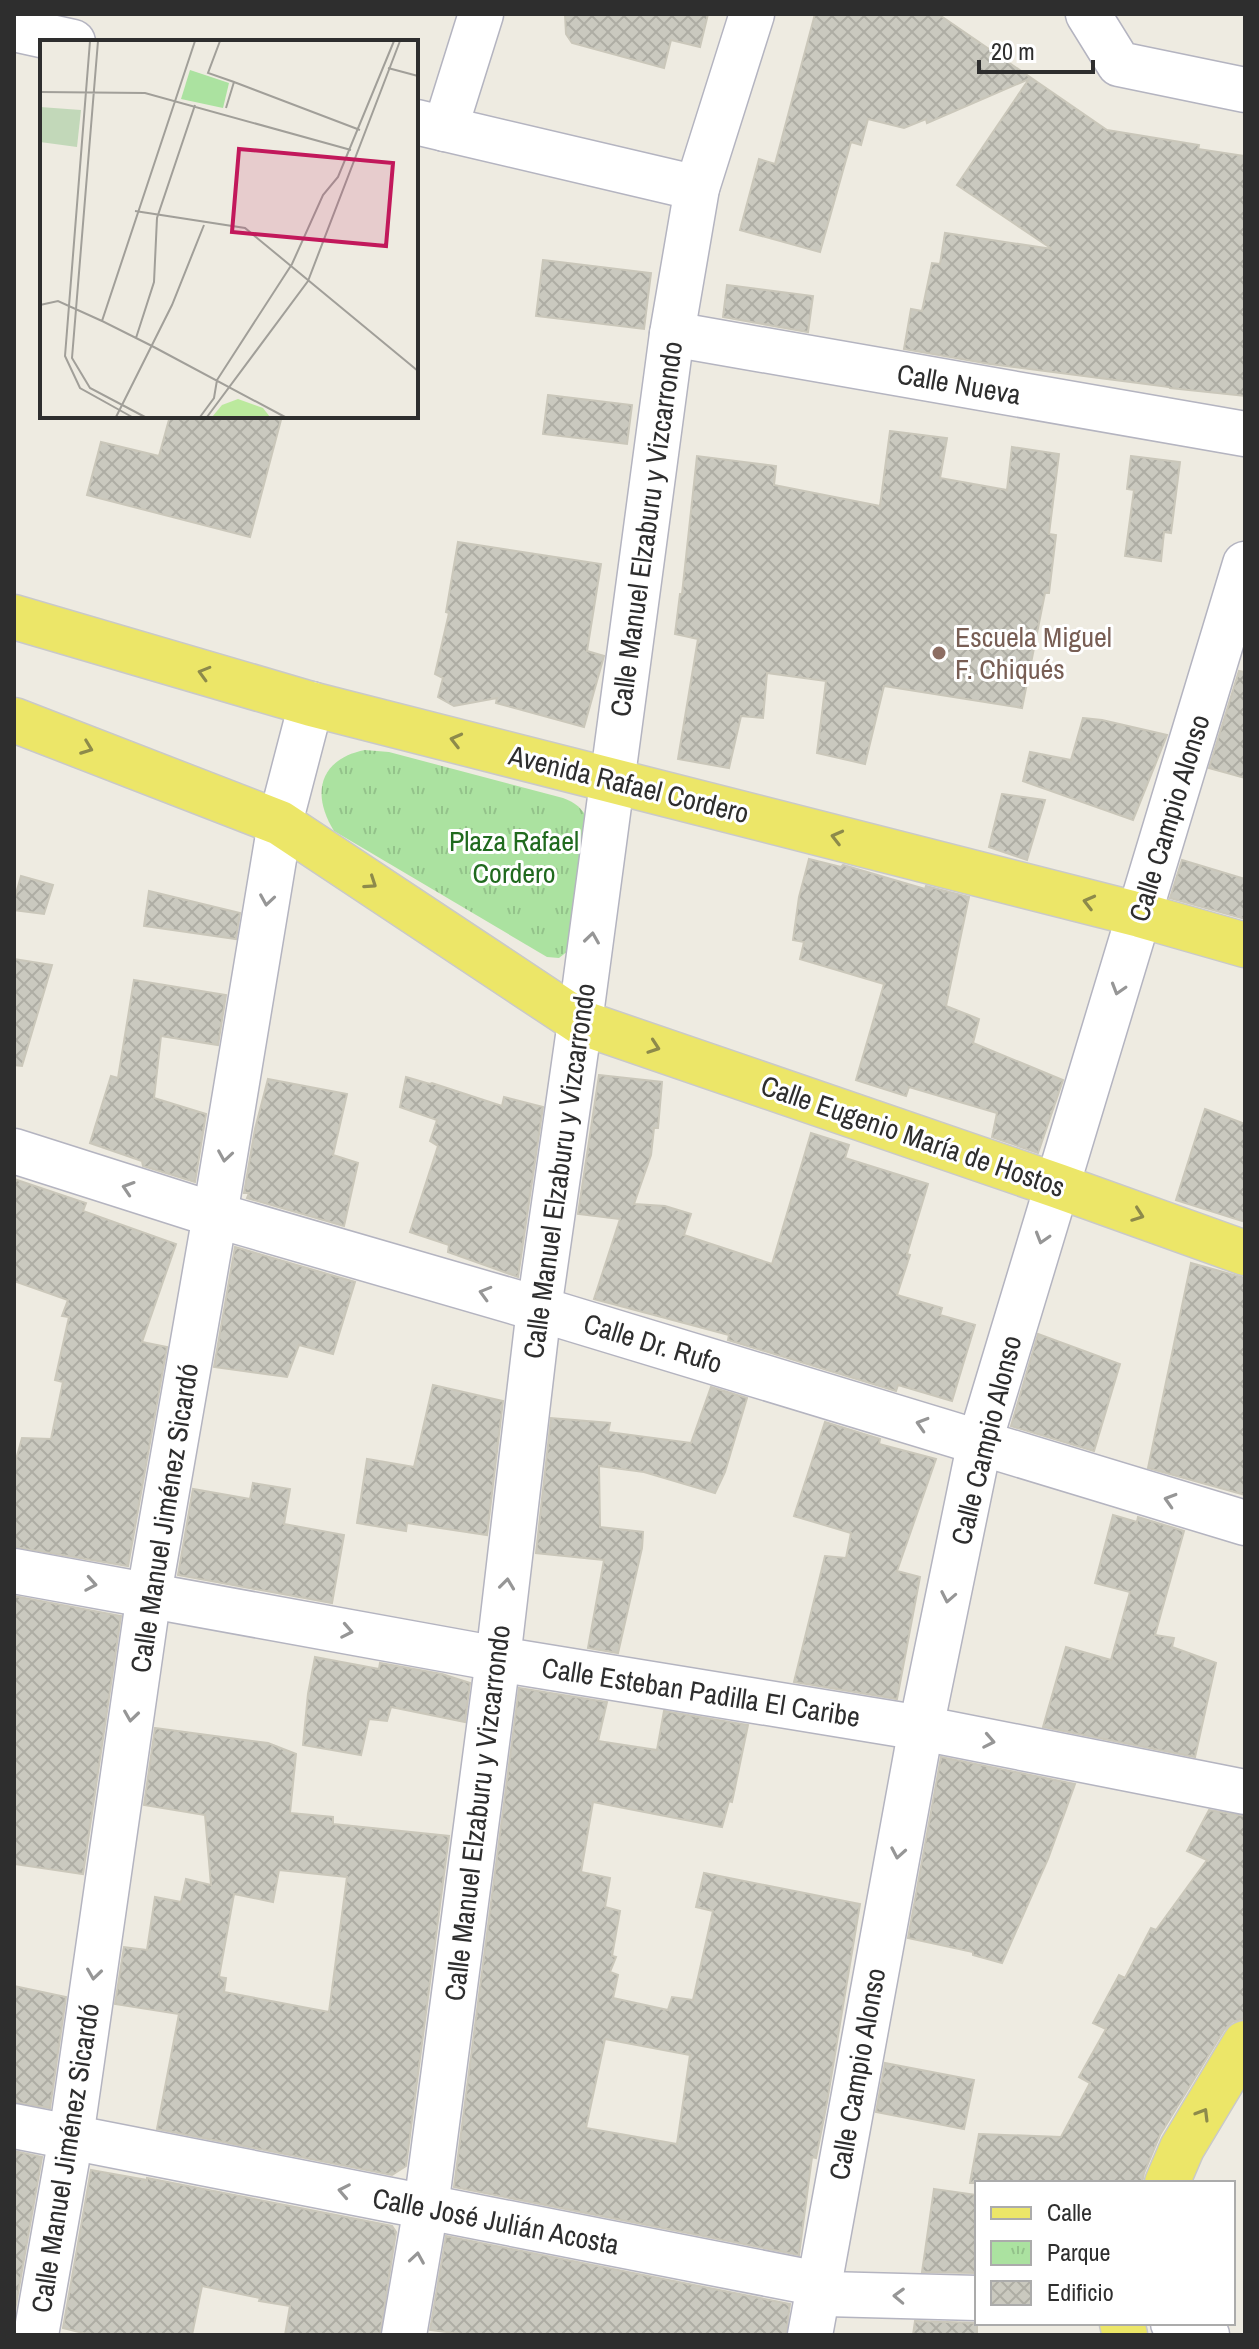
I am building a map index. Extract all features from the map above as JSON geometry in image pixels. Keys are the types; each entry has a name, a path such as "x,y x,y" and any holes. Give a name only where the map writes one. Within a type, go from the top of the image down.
{"main road":[{"name":"Avenida Rafael Cordero","path":"14,617 311,704 1140,915 1245,945"},
{"path":"14,720 280,823 580,1022"},
{"name":"Calle Eugenio María de Hostos","path":"580,1022 1245,1253"},
{"path":"1168,2181 1182,2148 1245,2043"}],"street":[{"path":"481,14 431,125 697,188"},
{"name":"Calle Manuel Elzaburu y Vizcarrondo","path":"404,2335 426,2207 498,1659 539,1309 672,334 697,188 752,14"},
{"path":"1088,14 1119,64 1245,90"},
{"path":"14,29 64,40"},
{"name":"Calle Nueva","path":"672,334 1245,434"},
{"name":"Calle Campio Alonso","path":"810,2335 921,1728 980,1441 1245,564"},
{"name":"Calle Manuel Jiménez Sicardó","path":"36,2335 71,2137 149,1594 280,823 311,704"},
{"name":"Calle Dr. Rufo","path":"14,1151 215,1215 539,1309 1245,1523"},
{"name":"Calle Esteban Padilla El Caribe","path":"14,1571 498,1659 921,1728 1245,1792"},
{"name":"Calle José Julián Acosta","path":"14,2126 819,2284 826,2294 975,2298"},
{"path":"1179,2325 1207,2335"}],"green space":[{"name":"Plaza Rafael Cordero","path":"365,750 389,752 563,798 578,806 591,830 573,947 559,958 547,957 334,831 323,804 324,780 338,761"}],"building":[{"path":"565,14 708,14 700,47 671,40 664,68 572,43 566,34"},
{"path":"815,14 938,14 1107,130 1245,156 1245,396 990,364 904,349 911,309 922,311 932,263 940,264 945,233 1052,249 957,185 1029,79 927,123 926,119 904,128 868,119 861,145 851,142 820,252 740,230 759,159 775,164"},
{"path":"543,260 651,273 644,329 536,316"},
{"path":"727,285 813,296 808,332 723,317"},
{"path":"548,395 632,405 627,444 543,434"},
{"path":"169,418 281,418 250,537 87,495 101,442 159,456"},
{"path":"890,431 947,438 940,478 1007,490 1012,447 1059,454 1049,534 1056,535 1049,593 1045,593 1022,708 884,686 865,764 817,753 826,681 767,673 763,718 741,716 729,768 678,759 698,639 675,634 697,456 776,466 774,485 880,506"},
{"path":"1131,456 1180,462 1171,533 1164,532 1161,561 1125,556 1134,490 1127,489"},
{"path":"458,542 601,564 587,651 604,656 584,727 496,703 497,698 454,706 438,697 443,678 435,674 449,613 446,612"},
{"path":"1239,671 1245,672 1245,778 1209,768"},
{"path":"1083,718 1167,735 1133,820 1023,781 1030,752 1071,760"},
{"path":"1002,794 1045,800 1027,860 989,847"},
{"path":"809,859 969,897 946,1006 979,1019 973,1043 1063,1080 1038,1153 992,1137 997,1113 909,1087 906,1096 856,1080 884,984 800,959 804,942 793,940 799,897"},
{"path":"1182,860 1245,879 1245,919 1170,898"},
{"path":"21,876 53,885 44,914 14,910"},
{"path":"149,891 240,913 236,939 144,926"},
{"path":"14,959 52,965 22,1066 14,1065"},
{"path":"134,980 226,995 218,1045 161,1036 154,1098 206,1114 195,1182 143,1166 142,1161 90,1143 111,1076 118,1078"},
{"path":"599,1075 662,1082 658,1128 654,1128 651,1155 634,1204 665,1206 691,1214 684,1235 772,1264 811,1133 849,1145 845,1158 928,1184 897,1295 942,1308 940,1315 975,1325 952,1401 898,1385 896,1391 728,1340 729,1335 594,1299 620,1219 578,1214"},
{"path":"406,1077 502,1106 504,1097 543,1107 518,1277 448,1252 449,1245 410,1232 438,1146 430,1141 437,1120 400,1107"},
{"path":"268,1079 347,1094 333,1155 358,1163 344,1226 247,1198 249,1193 244,1193 255,1129"},
{"path":"1205,1109 1245,1124 1245,1222 1176,1200"},
{"path":"14,1179 86,1203 83,1211 176,1244 142,1342 167,1347 128,1566 14,1547 14,1467 22,1438 51,1439 63,1382 55,1380 69,1317 62,1316 68,1300 14,1281"},
{"path":"235,1247 355,1282 333,1354 299,1345 287,1377 214,1367"},
{"path":"1191,1263 1245,1278 1245,1495 1148,1468"},
{"path":"1038,1334 1120,1364 1094,1451 1011,1426"},
{"path":"433,1385 503,1401 487,1535 407,1523 406,1531 357,1523 367,1459 414,1467"},
{"path":"711,1387 747,1398 725,1472 715,1493 644,1472 599,1466 600,1527 643,1532 618,1653 588,1648 604,1560 536,1553 551,1418 610,1423 608,1432 691,1443"},
{"path":"825,1422 880,1439 879,1444 936,1459 897,1571 920,1577 897,1699 794,1682 825,1556 846,1558 851,1533 794,1516"},
{"path":"253,1483 290,1489 284,1524 344,1535 332,1603 178,1575 193,1489 250,1499"},
{"path":"1113,1515 1137,1522 1138,1517 1184,1531 1155,1635 1174,1638 1172,1647 1216,1663 1195,1757 1043,1727 1066,1647 1111,1660 1130,1592 1095,1583"},
{"path":"14,1596 121,1616 83,1874 14,1864"},
{"path":"315,1657 379,1669 380,1663 442,1674 470,1683 465,1722 391,1707 387,1721 369,1719 361,1755 303,1745"},
{"path":"519,1688 607,1702 598,1741 657,1750 664,1711 748,1725 732,1802 729,1801 722,1827 593,1802 581,1872 610,1878 605,1907 620,1911 612,1956 616,1957 610,1972 618,1975 613,1998 668,2010 672,1997 693,2000 713,1911 696,1907 704,1873 860,1904 827,2102 816,2158 812,2157 799,2255 454,2187","holes":["605,2039 690,2055 677,2144 586,2128"]},
{"path":"155,1728 268,1743 296,1754 290,1813 333,1817 333,1824 449,1836 406,2166 392,2175 157,2129 179,2014 115,2004 124,1947 147,1950 155,1897 181,1902 186,1879 211,1885 205,1815 144,1805","holes":["279,1870 347,1877 329,2012 224,1992 226,1978 219,1977 234,1894 273,1902"]},
{"path":"941,1757 1075,1784 1048,1859 1002,1963 973,1955 973,1952 908,1938"},
{"path":"1209,1810 1245,1816 1245,2018 1232,2022 1224,2030 1160,2135 1142,2181 970,2183 979,2134 1061,2137 1090,2083 1079,2077 1106,2029 1093,2023 1119,1975 1125,1978 1151,1928 1156,1930 1207,1860 1187,1851"},
{"path":"14,1986 66,1997 50,2108 14,2102"},
{"path":"885,2063 974,2080 964,2129 876,2112"},
{"path":"14,2151 42,2157 14,2316"},
{"path":"91,2170 392,2226 396,2232 380,2335 285,2335 290,2306 202,2286 192,2335 91,2335 63,2328"},
{"path":"934,2189 975,2195 975,2273 922,2272"},
{"path":"446,2236 790,2304 786,2335 470,2335 430,2330"},
{"path":"915,2321 977,2325 977,2335 913,2335"}],"place":[{"name":"Escuela Miguel F. Chiqués","path":"939,653"}]}
